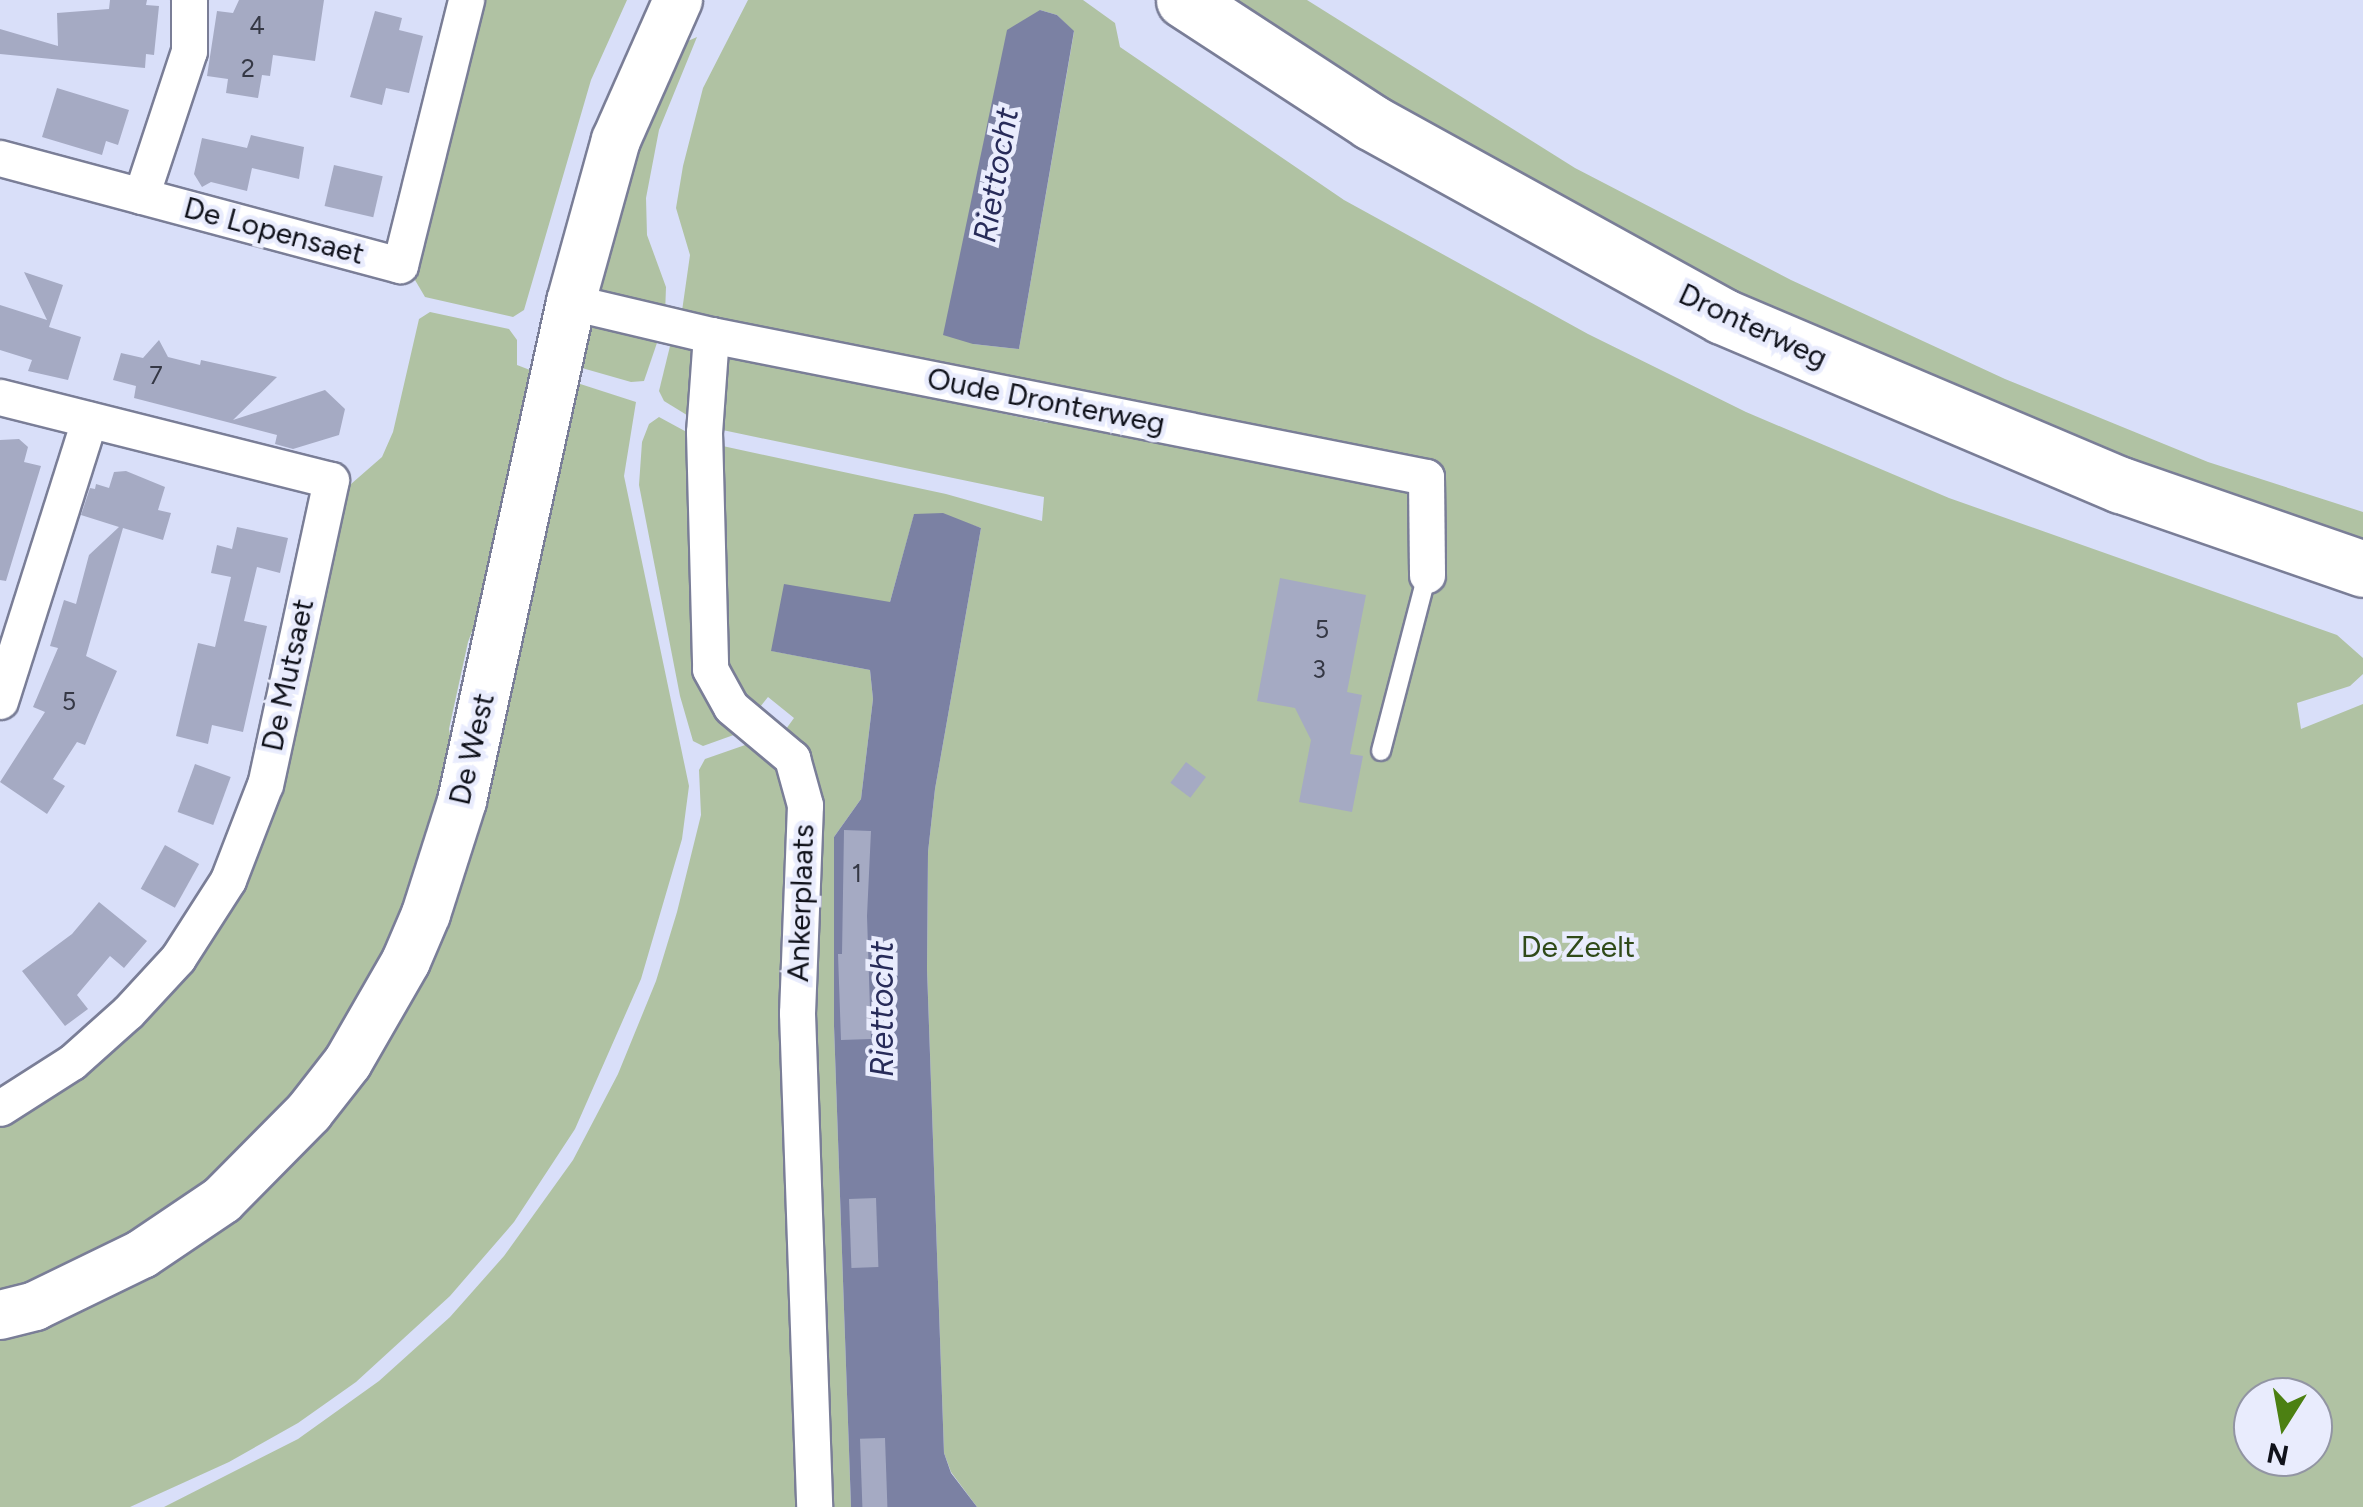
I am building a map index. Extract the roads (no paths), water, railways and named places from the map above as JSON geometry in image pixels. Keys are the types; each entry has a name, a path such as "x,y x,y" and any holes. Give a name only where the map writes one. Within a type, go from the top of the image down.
{"main road":[{"name":"De West","path":"0,1315 35,1306 142,1254 222,1200 310,1112 379,1012 426,914 462,801 571,302 616,140 678,0"},
{"name":"Dronterweg","path":"1184,0 1388,132 1722,316 2121,485 2363,569"}],"street":[{"path":"141,196 189,51 189,0"},
{"name":"De Lopensaet","path":"0,158 400,265 466,0"},
{"name":"Oude Dronterweg","path":"571,302 712,335 1426,476 1427,575"},
{"name":"Ankerplaats","path":"712,335 704,432 710,669 731,708 792,758 805,805 797,1013 814,1507"},
{"name":"De Mutsaet","path":"0,397 331,480 266,784 228,880 178,958 128,1012 72,1062 0,1108"},
{"path":"0,702 89,420"}],"lane":[{"path":"1380,751 1427,575"}],"water":[{"name":"Riettocht","path":"1040,10 1057,15 1074,31 1019,349 973,344 943,335 1007,30"},
{"name":"Riettocht","path":"943,513 981,528 935,789 928,852 927,969 944,1453 951,1473 977,1507 851,1507 834,1026 834,837 861,799 873,699 870,670 771,651 784,584 890,602 914,514"}],"park label":[{"name":"De Zeelt","path":"1578,947"}]}
